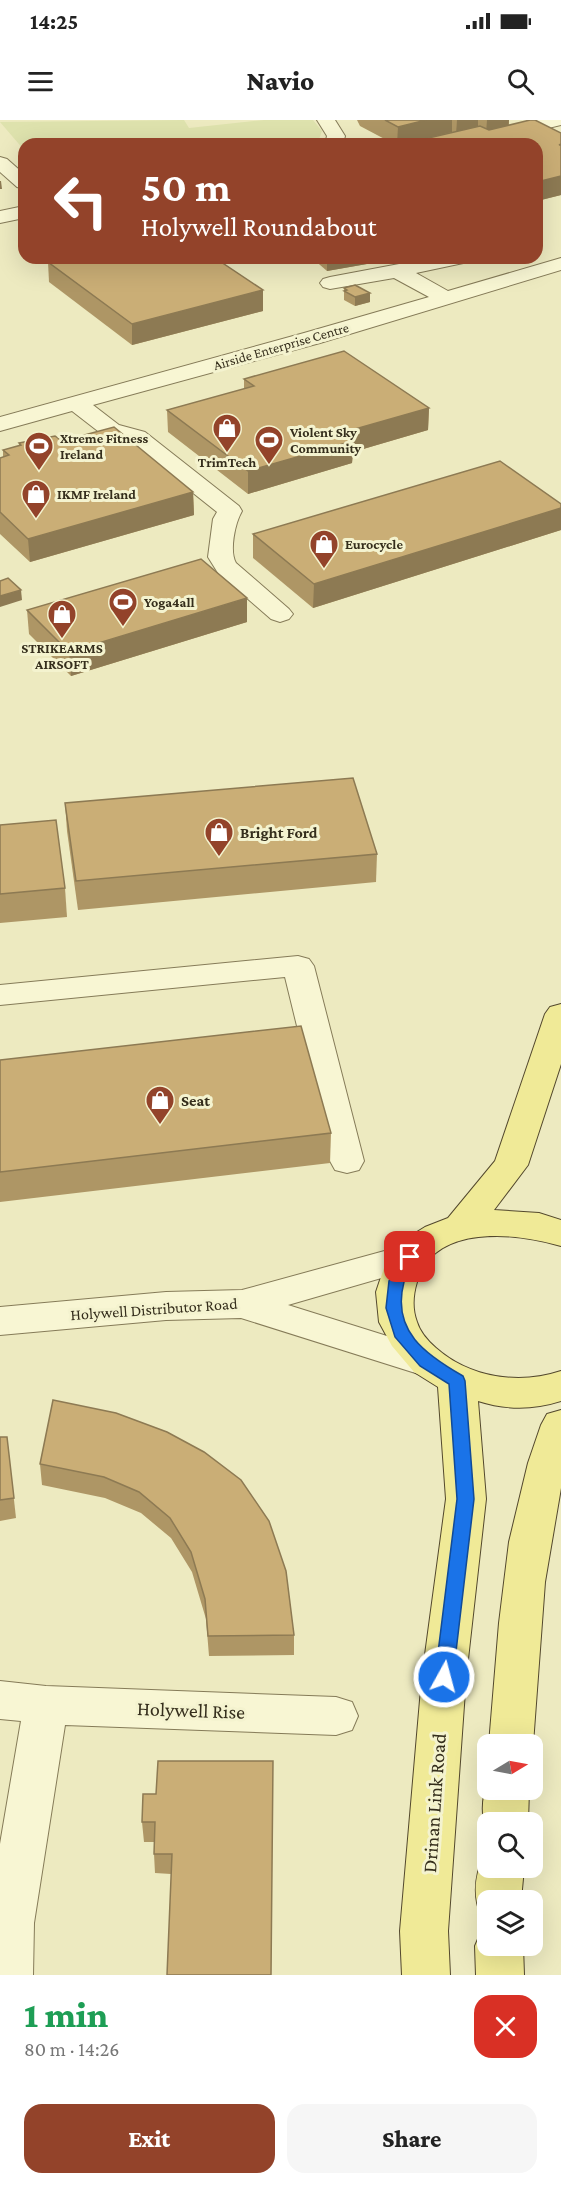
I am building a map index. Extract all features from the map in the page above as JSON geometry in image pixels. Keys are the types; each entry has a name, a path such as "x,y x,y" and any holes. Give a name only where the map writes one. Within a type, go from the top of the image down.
{"main road":[{"path":"461,1226 511,1165 561,1014"},
{"path":"561,1233 523,1222 491,1221 461,1226 432,1238 410,1257 396,1281 393,1308 403,1337 441,1371 488,1390 521,1393 561,1386"},
{"name":"Drinan Link Road","path":"426,1975 424,1931 444,1677 466,1499 441,1371"},
{"path":"512,1734 530,1540 541,1481 561,1425"},
{"path":"499,1956 500,1975"}],"street":[{"path":"327,120 336,138"},
{"path":"481,138 536,122 559,120"},
{"path":"536,122 561,135"},
{"path":"0,163 18,178"},
{"path":"0,217 18,213"},
{"name":"Airside Enterprise Centre","path":"0,424 446,298 551,263"},
{"path":"330,283 429,264"},
{"path":"397,270 446,298"},
{"path":"77,404 111,430 136,437 147,444 230,511 225,519 220,557 227,568 280,614"},
{"path":"0,995 298,966 347,1161"},
{"path":"280,1039 315,1035"},
{"name":"Holywell Distributor Road","path":"0,1321 166,1306 242,1304 410,1257"},
{"path":"242,1304 441,1371"},
{"name":"Holywell Rise","path":"0,1700 46,1705 336,1716"},
{"path":"9,1975 10,1923 46,1705"}],"green space":[{"path":"184,120 189,128 264,120 313,120 322,131 319,138 18,138 18,143 0,122"}],"building":[{"path":"385,120 426,120 398,127"},
{"path":"535,120 561,133 561,144 559,145 561,145 561,176 543,180 543,138 428,138 480,126 489,130"},
{"path":"51,264 224,264 263,290 132,324"},
{"path":"355,285 370,293 355,297 344,291 347,290 344,288"},
{"path":"344,351 429,408 341,433 353,441 248,471 167,410 254,386 244,379"},
{"path":"114,427 193,492 28,539 0,512 0,458 9,455 3,450 21,445 19,443 55,436 62,441"},
{"path":"500,461 561,504 561,508 314,584 253,534"},
{"path":"201,559 247,598 69,652 27,610"},
{"path":"8,578 21,590 0,596 0,581"},
{"name":"Bright Ford","path":"353,778 377,854 76,881 65,803"},
{"path":"56,820 65,888 0,894 0,825"},
{"name":"Seat","path":"301,1026 331,1133 0,1172 0,1060"},
{"path":"53,1400 116,1413 167,1432 204,1452 241,1480 269,1521 286,1571 294,1635 208,1636 205,1599 191,1552 170,1518 139,1492 104,1477 40,1464"},
{"path":"0,1437 7,1437 14,1498 0,1500"},
{"path":"158,1761 273,1761 271,1975 167,1975 172,1854 154,1854 155,1822 142,1822 143,1794 156,1794"}],"place":[{"name":"TrimTech","path":"227,454"},
{"name":"Violent Sky Community","path":"269,466"},
{"name":"Xtreme Fitness Ireland","path":"39,472"},
{"name":"IKMF Ireland","path":"36,520"},
{"name":"Eurocycle","path":"324,570"},
{"name":"Yoga4all","path":"123,628"},
{"name":"STRIKEARMS AIRSOFT","path":"62,640"},
{"name":"Bright Ford","path":"219,858"},
{"name":"Seat","path":"160,1126"}],"route":[{"path":"410,1257 396,1281 393,1308 403,1337 425,1362 457,1381 466,1499 444,1677"}]}
